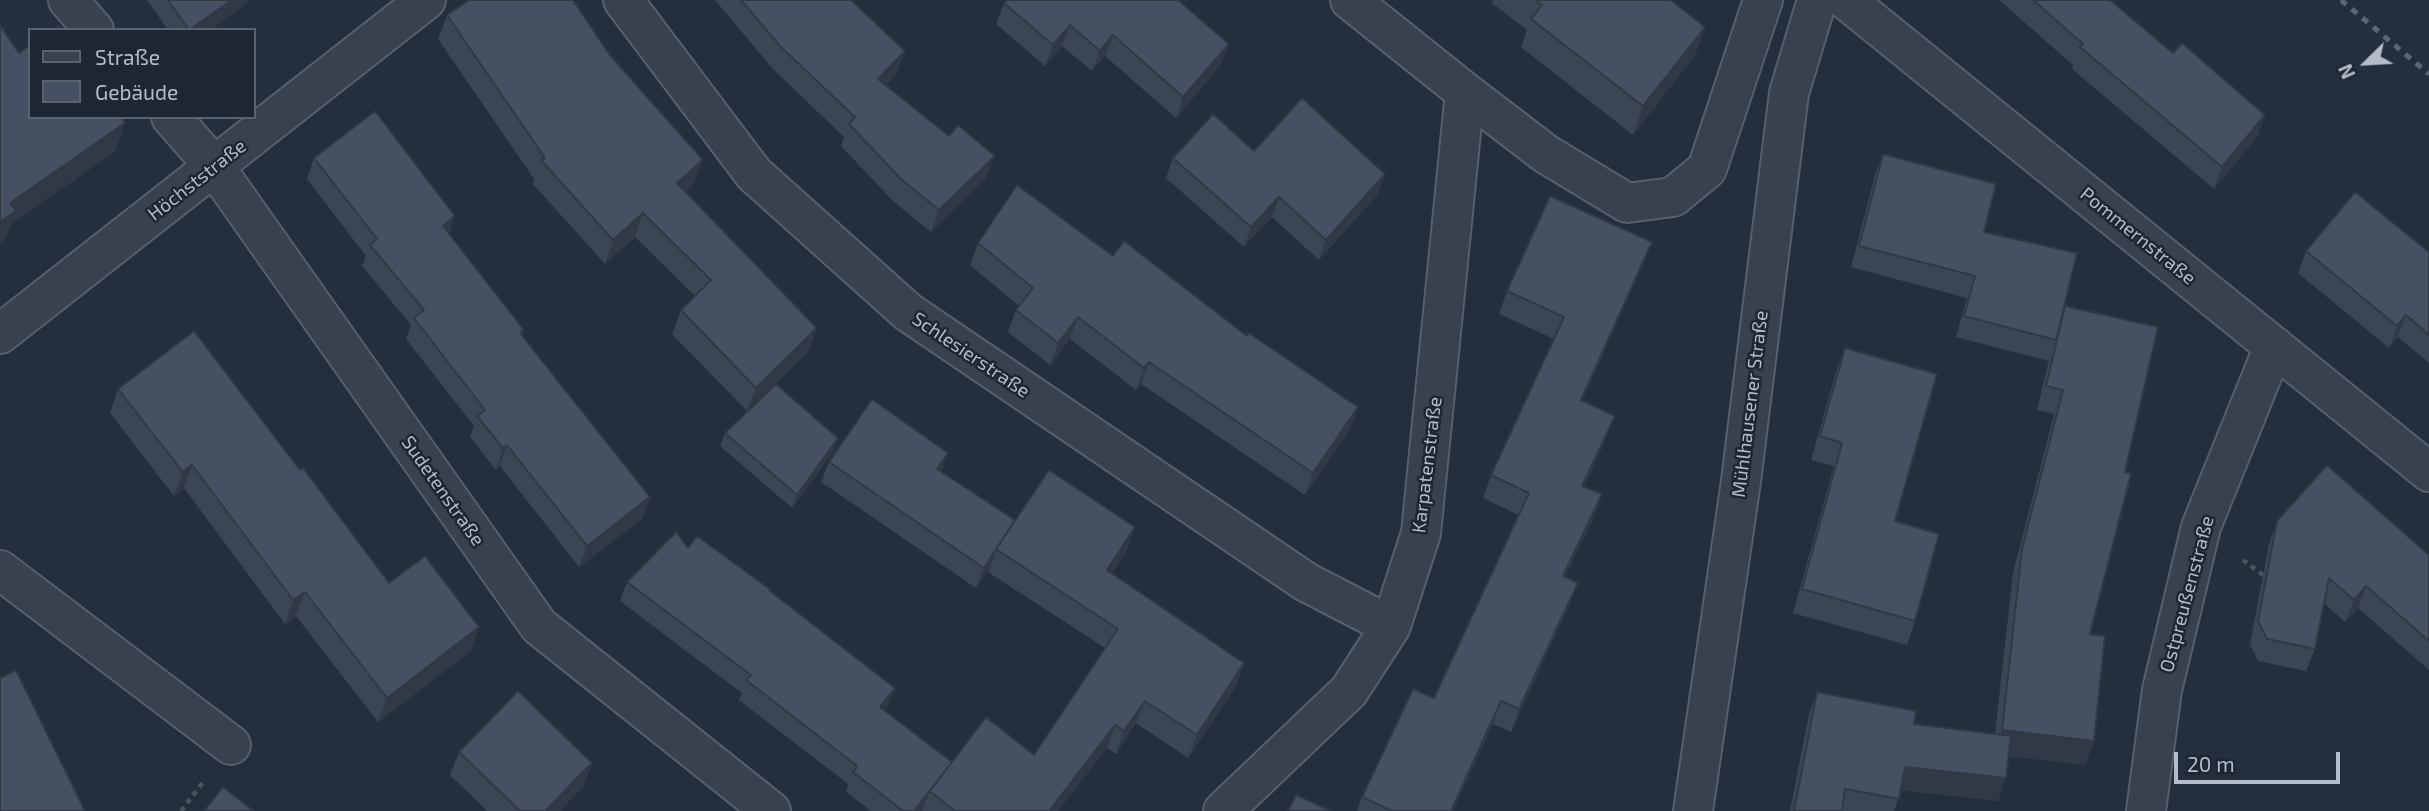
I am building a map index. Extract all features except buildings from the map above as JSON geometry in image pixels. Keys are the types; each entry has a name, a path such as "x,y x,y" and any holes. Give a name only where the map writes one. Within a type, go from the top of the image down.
{"street":[{"path":"68,0 92,28"},
{"name":"Höchststraße","path":"0,334 426,0"},
{"name":"Schlesierstraße","path":"623,0 754,174 908,312 1306,582 1391,626"},
{"path":"1350,0 1546,154 1627,203 1673,197 1707,169 1763,0"},
{"name":"Mühlhausener Straße","path":"1693,811 1741,481 1789,93 1817,0"},
{"name":"Pommernstraße","path":"1846,0 2429,472"},
{"name":"Karpatenstraße","path":"1223,811 1349,691 1391,626 1421,533 1465,92"},
{"name":"Sudetenstraße","path":"173,119 214,166 539,626 772,811"},
{"name":"Ostpreußenstraße","path":"2146,811 2162,690 2201,527 2274,346"},
{"path":"0,570 231,745"}],"path":[{"path":"2201,527 2270,581"}],"railway":[{"path":"2341,0 2429,74"}]}
